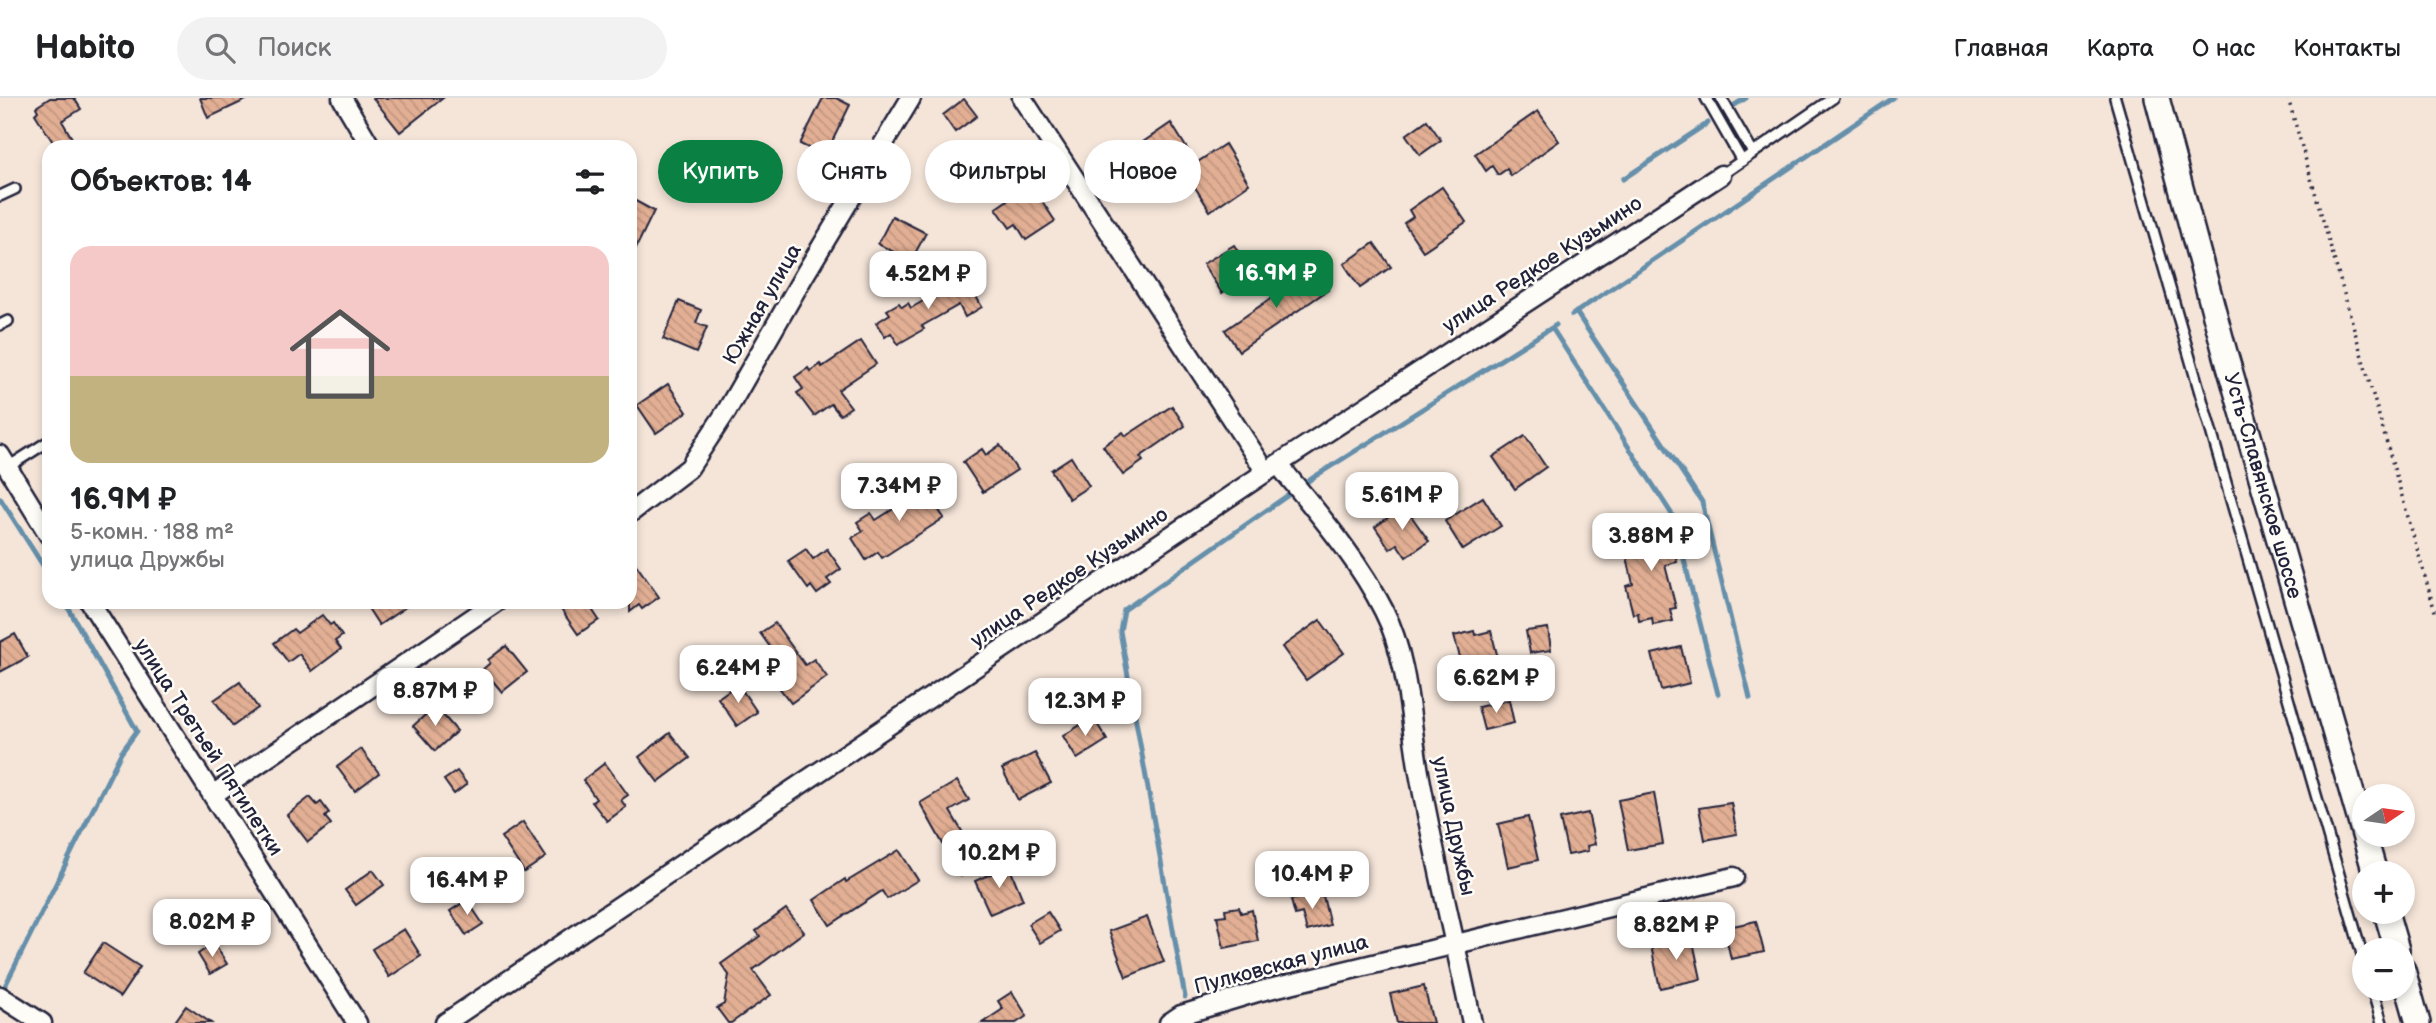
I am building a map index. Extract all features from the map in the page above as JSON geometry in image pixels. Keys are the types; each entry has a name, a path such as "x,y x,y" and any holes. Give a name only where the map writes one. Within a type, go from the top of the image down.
{"street":[{"path":"342,98 366,140"},
{"name":"Южная улица","path":"637,508 689,468 726,412 911,98"},
{"name":"улица Дружбы","path":"1022,98 1272,468 1334,534 1384,612 1399,652 1420,779 1472,1023"},
{"name":"Усть-Славянское шоссе","path":"2157,98 2224,349 2372,861"},
{"name":"улица Редкое Кузьмино","path":"445,1023 1272,468 1721,174"},
{"path":"4,461 42,523"},
{"name":"улица Третьей Пятилетки","path":"95,609 357,1023"},
{"path":"214,794 486,609"},
{"name":"Пулковская улица","path":"1169,1023 1181,1015 1261,991 1734,877"},
{"path":"0,996 42,1023"},
{"path":"2412,1001 2418,1023"}],"lane":[{"path":"1706,98 1742,160"},
{"path":"1721,98 1753,153"},
{"path":"2115,98 2357,938"},
{"path":"1721,174 1829,99"},
{"path":"0,196 15,188"},
{"path":"4,461 42,444"},
{"path":"2376,1001 2382,1023"}],"path":[{"path":"2288,98 2436,615"}],"building":[{"path":"50,98 74,98 81,109 62,121 73,140 52,140 35,114 38,111 36,107"},
{"path":"200,98 250,98 208,118"},
{"path":"373,98 443,98 400,132"},
{"path":"823,98 836,98 850,105 833,140 802,140"},
{"path":"964,99 977,116 955,132 943,115"},
{"path":"1538,111 1559,141 1511,176 1507,169 1498,175 1492,166 1486,171 1475,154"},
{"path":"1427,120 1441,140 1420,155 1406,135"},
{"path":"1171,123 1182,140 1146,140"},
{"path":"1225,144 1249,184 1210,211 1201,197 1201,160"},
{"path":"1442,187 1466,222 1423,251 1404,223 1413,217 1409,210"},
{"path":"637,202 654,211 637,246"},
{"path":"1003,203 1043,203 1055,221 1026,240 1016,224 1010,228 996,208"},
{"path":"892,216 926,233 911,261 878,244"},
{"path":"1374,243 1391,267 1360,288 1344,264"},
{"path":"1234,245 1252,273 1222,293 1203,264"},
{"path":"1314,269 1328,290 1239,351 1225,330"},
{"path":"965,277 982,307 965,317 959,305 922,326 924,329 898,344 891,333 885,337 876,323 890,314 887,310 899,303 902,307 908,303 911,308"},
{"path":"679,301 701,310 696,323 707,327 696,353 663,339"},
{"path":"861,341 876,364 838,390 851,407 840,415 831,404 814,416 797,393 803,389 795,377 808,368 810,371 820,364 822,367"},
{"path":"668,384 687,412 656,433 637,405"},
{"path":"1172,406 1185,426 1140,457 1143,461 1123,475 1103,446 1123,432 1126,436"},
{"path":"1525,436 1546,467 1515,489 1493,457"},
{"path":"1000,445 1017,470 983,492 963,462 982,449 986,455"},
{"path":"1071,457 1089,486 1069,499 1051,470"},
{"path":"926,479 936,495 931,498 944,518 882,558 878,552 866,560 852,538 863,531 857,522 871,513 876,520 901,504 897,498"},
{"path":"1483,497 1501,526 1463,550 1445,521"},
{"path":"1404,506 1429,541 1406,557 1397,544 1390,549 1375,527"},
{"path":"1668,523 1677,562 1665,565 1676,608 1670,609 1673,621 1653,625 1652,618 1639,621 1638,613 1633,614 1626,586 1633,584 1622,534"},
{"path":"806,549 813,559 827,549 841,569 827,579 831,584 817,594 811,586 808,589 788,561"},
{"path":"637,566 659,597 642,609 639,605 637,607"},
{"path":"369,609 403,609 379,625"},
{"path":"561,609 592,609 599,620 578,634"},
{"path":"322,615 330,625 333,623 342,636 335,641 341,649 312,671 299,654 288,662 274,643 293,629 297,633"},
{"path":"1320,620 1344,653 1306,680 1282,647"},
{"path":"775,623 805,665 814,659 827,677 791,703 778,686 791,676 760,633"},
{"path":"1548,628 1551,650 1530,653 1526,631"},
{"path":"1474,631 1475,635 1491,631 1500,666 1465,675 1454,636"},
{"path":"15,634 28,657 0,672 0,642"},
{"path":"506,646 527,672 502,692 483,669 490,663 488,660"},
{"path":"1681,647 1690,683 1661,690 1652,654"},
{"path":"240,682 258,708 233,726 214,700"},
{"path":"738,684 757,712 737,726 718,698"},
{"path":"1509,700 1514,723 1484,730 1478,707"},
{"path":"435,706 457,731 435,751 413,726"},
{"path":"1093,717 1107,740 1077,759 1063,736"},
{"path":"670,733 690,758 658,782 639,757"},
{"path":"361,749 379,773 355,791 337,767"},
{"path":"1035,753 1051,783 1018,800 1002,769"},
{"path":"605,763 628,795 621,800 626,807 607,821 592,802 596,799 583,780"},
{"path":"457,771 467,784 454,794 444,780"},
{"path":"957,781 969,800 950,811 963,833 958,836 976,867 961,876 920,803"},
{"path":"1654,793 1663,844 1628,850 1618,800"},
{"path":"310,797 317,805 321,802 329,813 325,817 331,824 308,842 287,815"},
{"path":"1731,803 1737,834 1705,840 1699,808"},
{"path":"1588,813 1595,844 1587,846 1588,851 1568,855 1560,819"},
{"path":"1528,817 1538,860 1508,867 1498,824"},
{"path":"523,822 546,857 524,872 501,837"},
{"path":"899,850 918,880 887,899 882,891 830,925 814,900 845,879 846,882"},
{"path":"1009,866 1023,900 990,914 975,881"},
{"path":"373,870 384,885 356,905 345,890"},
{"path":"1322,892 1330,925 1307,931 1302,913 1295,915 1291,900"},
{"path":"467,900 483,924 466,935 450,911"},
{"path":"1239,907 1241,913 1252,910 1258,941 1224,948 1217,916 1226,915 1225,909"},
{"path":"786,909 804,932 753,970 771,995 728,1023 717,1008 724,1004 729,975 721,964 760,936 756,931"},
{"path":"1048,912 1060,931 1040,943 1028,924"},
{"path":"1147,917 1164,962 1126,977 1109,931"},
{"path":"1756,921 1764,952 1731,959 1724,928"},
{"path":"404,929 421,956 389,977 372,949"},
{"path":"1692,937 1701,979 1660,988 1651,946"},
{"path":"103,943 140,967 120,997 83,973"},
{"path":"214,943 227,964 210,974 198,954"},
{"path":"1424,986 1433,1023 1397,1023 1390,994"},
{"path":"1012,992 1027,1016 1016,1023 982,1023 1003,1009 998,1001"},
{"path":"186,1006 211,1023 174,1023"}],"waterway":[{"path":"1733,106 1746,98"},
{"path":"1572,315 1893,98"},
{"path":"1623,179 1708,123"},
{"path":"1576,312 1702,502 1750,698"},
{"path":"1185,997 1120,631 1124,610 1314,477 1556,325"},
{"path":"1552,328 1673,516 1718,694"},
{"path":"0,498 42,564"},
{"path":"5,986 121,753 137,731 69,609"}]}
